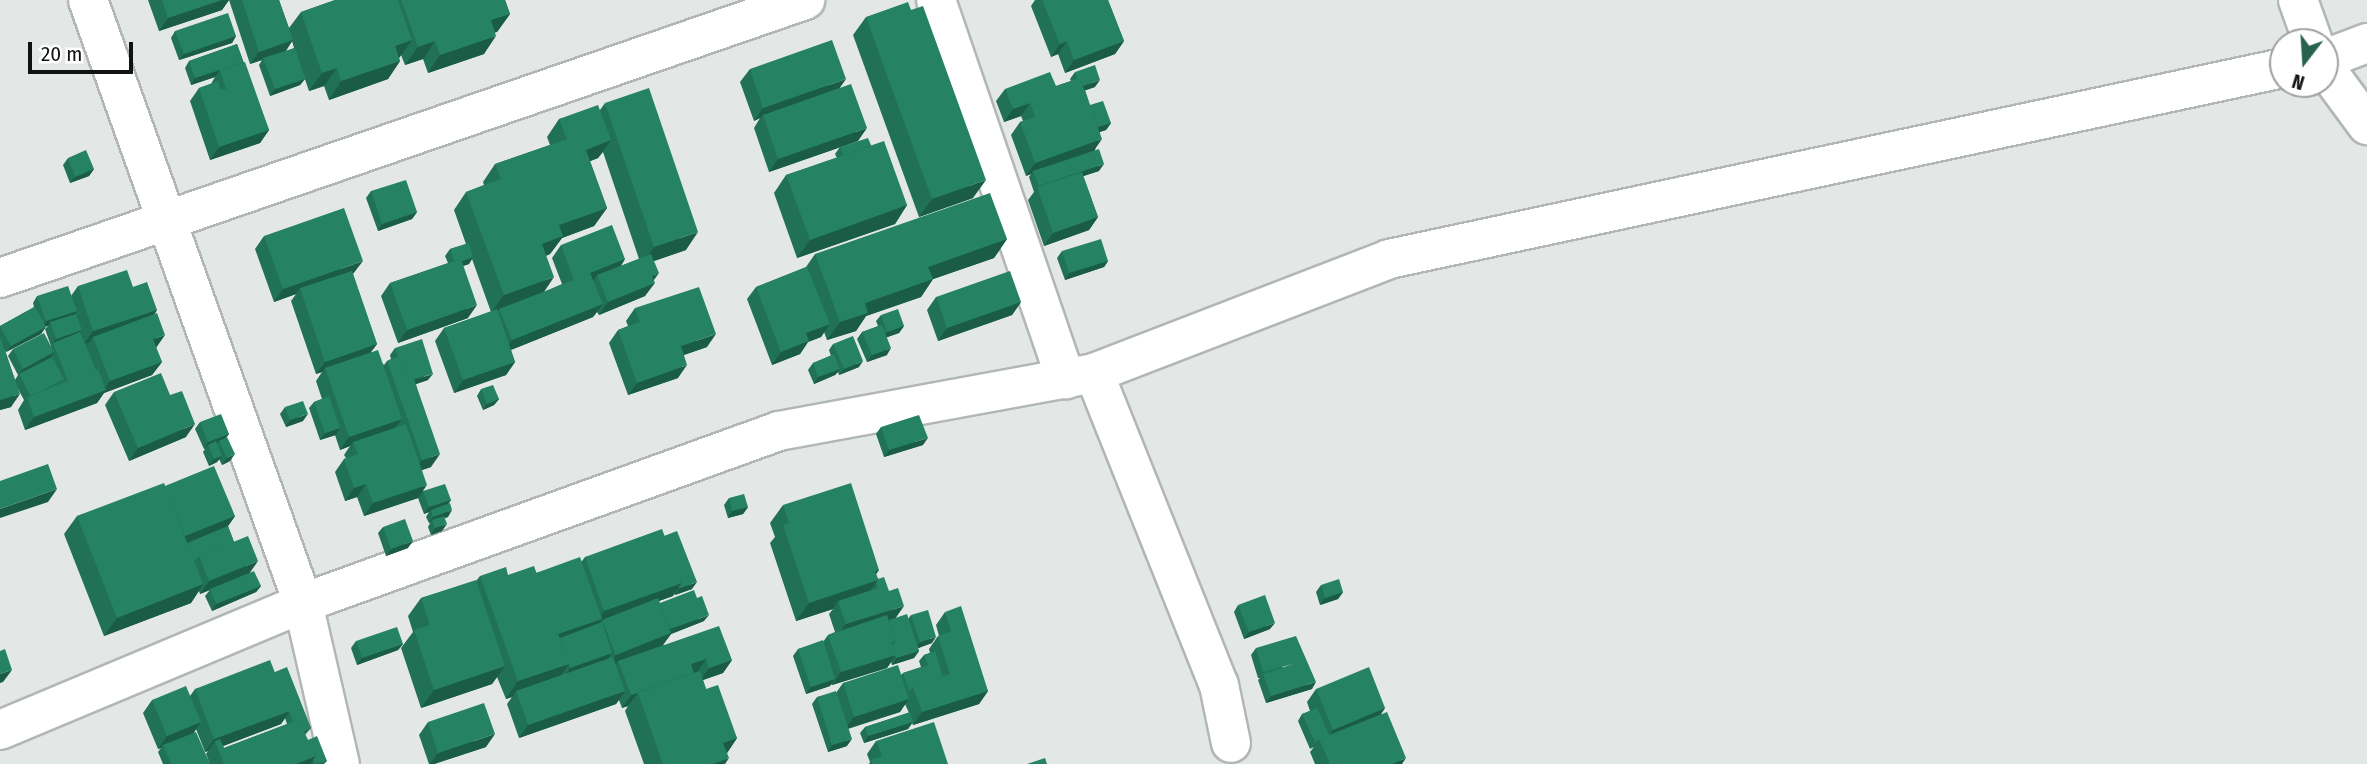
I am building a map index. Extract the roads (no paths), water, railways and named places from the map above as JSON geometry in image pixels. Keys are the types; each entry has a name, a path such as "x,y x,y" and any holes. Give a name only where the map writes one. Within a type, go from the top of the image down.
{"street":[{"path":"88,0 163,218 303,603 340,764"},
{"path":"0,278 163,218 805,0"},
{"path":"936,0 1080,376 1219,685 1231,743"},
{"path":"2298,0 2308,28"},
{"path":"2339,54 2367,43"},
{"path":"0,730 303,603 779,431 1080,376 1389,259 2269,71"},
{"path":"2339,87 2367,125"}]}
